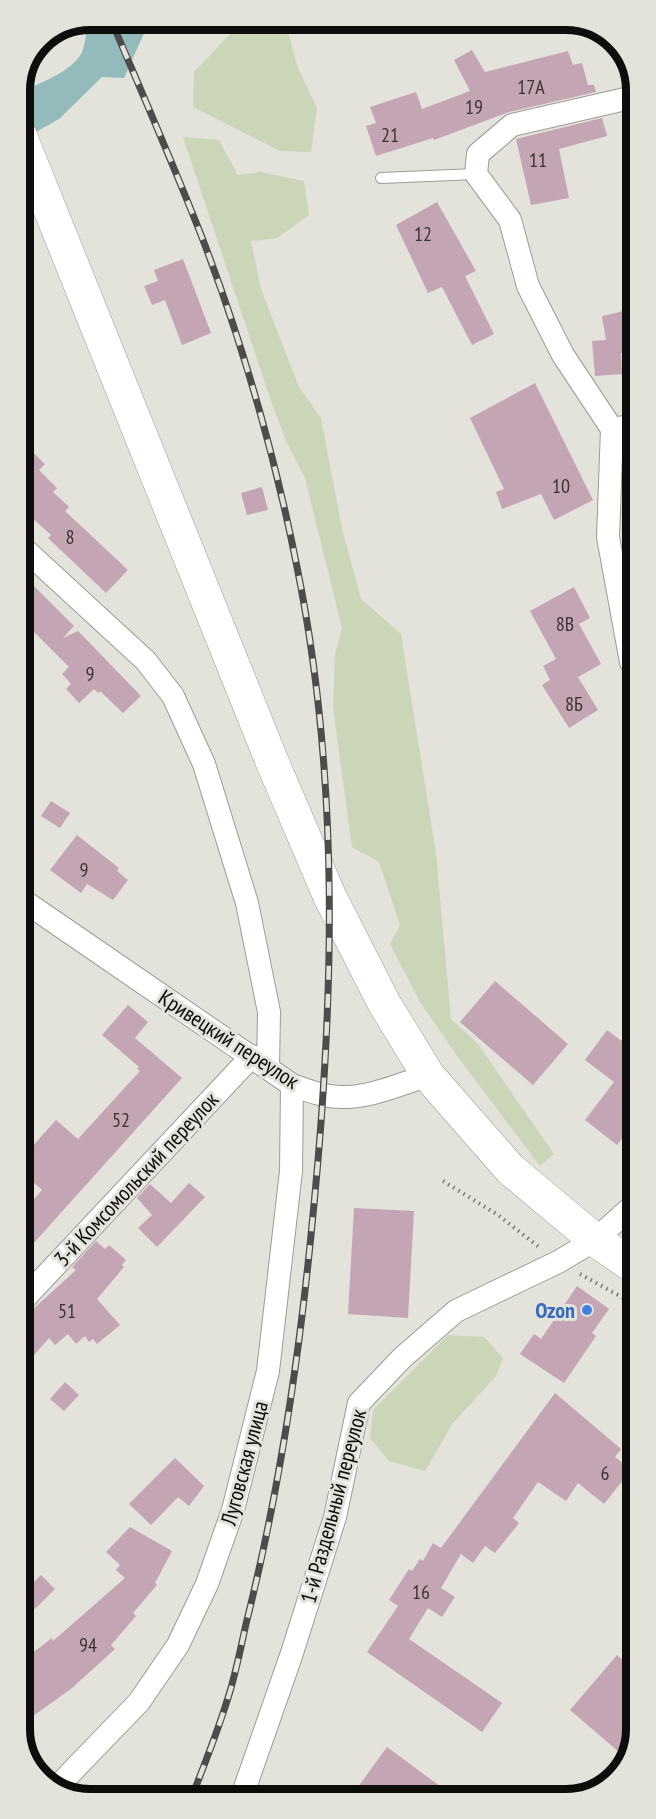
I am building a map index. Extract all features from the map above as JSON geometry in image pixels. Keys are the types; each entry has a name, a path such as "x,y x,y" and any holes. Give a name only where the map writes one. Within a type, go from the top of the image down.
{"main road":[{"path":"30,159 271,759 330,897 384,1003 428,1075 510,1169 595,1240 626,1261"}],"street":[{"path":"626,99 512,125 477,164 510,220 528,286 563,355 623,427 608,537 626,635"},
{"path":"30,554 146,661 173,696 204,764 246,903 268,1012 260,1062"},
{"name":"Кривецкий переулок","path":"30,905 292,1085 325,1096 349,1097 383,1090 428,1075"},
{"name":"3-й Комсомольский переулок","path":"30,1293 260,1062"},
{"name":"Луговская улица","path":"62,1782 139,1701 178,1645 207,1584 233,1510 268,1371 291,1171 292,1085"},
{"name":"1-й Раздельный переулок","path":"244,1789 291,1656 334,1517 359,1403 403,1358 456,1311 558,1262 595,1240 626,1212"}],"lane":[{"path":"381,178 477,164"}],"green space":[{"path":"234,30 287,30 298,68 317,108 311,152 280,151 193,107 194,72"},
{"path":"183,137 219,140 238,175 261,172 304,181 309,215 277,238 251,241 261,289 299,387 321,418 342,529 361,599 401,634 436,854 451,1019 478,1044 554,1154 540,1166 460,1060 420,1002 390,944 400,925 379,862 352,847 333,707 335,655 342,628 305,478 287,443 272,404"},
{"path":"448,1335 484,1337 503,1358 496,1376 453,1423 425,1471 389,1461 370,1438 373,1410"}],"water":[{"path":"87,30 146,30 124,78 102,77 59,119 30,135 30,88 71,65 83,48"}],"building":[{"path":"472,50 485,72 568,51 573,65 582,63 588,85 594,85 596,92 509,112 434,140 433,138 376,156 366,126 376,123 370,107 416,92 422,109 470,91 454,60"},
{"path":"602,118 607,136 559,149 569,198 531,205 516,139"},
{"path":"437,202 476,271 465,276 494,334 472,345 442,287 428,293 396,225"},
{"path":"183,259 211,333 182,345 165,300 152,305 144,286 158,281 154,270"},
{"path":"624,311 626,353 621,353 622,374 595,376 592,341 606,340 602,316"},
{"path":"535,383 593,500 554,520 541,494 502,509 496,492 504,489 470,418"},
{"path":"30,450 45,464 39,470 57,488 53,492 69,507 65,511 128,570 106,593 48,538 51,535 30,516"},
{"path":"262,487 268,510 247,515 241,493"},
{"path":"30,582 74,626 63,638 78,631 141,696 123,713 100,691 98,693 94,689 79,703 66,689 71,684 62,674 69,667 30,628"},
{"path":"574,587 590,618 579,624 601,664 578,677 598,710 569,728 542,685 550,680 543,666 556,659 530,611"},
{"path":"51,801 70,813 60,828 41,816"},
{"path":"77,835 119,868 117,871 128,880 113,900 87,884 81,893 50,870"},
{"path":"495,981 568,1044 533,1085 460,1022"},
{"path":"128,1005 148,1022 135,1038 182,1078 32,1245 30,1243 30,1204 42,1190 30,1179 30,1149 56,1120 78,1139 140,1071 137,1069 139,1067 102,1035"},
{"path":"607,1030 626,1044 626,1134 617,1145 585,1120 614,1082 585,1060"},
{"path":"189,1183 205,1197 157,1247 138,1228 152,1215 137,1198 150,1184 171,1203"},
{"path":"354,1208 414,1211 408,1318 348,1314"},
{"path":"96,1241 105,1249 109,1245 126,1260 122,1265 124,1267 97,1299 120,1325 97,1344 93,1339 89,1342 85,1336 76,1344 68,1334 55,1345 49,1338 30,1360 30,1312 76,1270 72,1267"},
{"path":"577,1286 609,1309 592,1333 596,1336 564,1383 520,1354 534,1334 541,1339"},
{"path":"65,1382 79,1395 64,1411 50,1399"},
{"path":"555,1393 621,1449 615,1457 626,1466 626,1476 604,1504 578,1483 566,1501 538,1482 513,1518 519,1523 495,1553 485,1546 473,1563 461,1554 441,1588 455,1597 442,1617 428,1608 409,1639 502,1703 482,1732 367,1652 398,1606 389,1600 409,1569 412,1571 420,1559 423,1561 433,1543 441,1548"},
{"path":"175,1458 204,1486 189,1506 178,1497 151,1525 129,1504"},
{"path":"130,1527 172,1551 155,1583 157,1585 133,1613 136,1616 111,1645 115,1649 72,1688 30,1718 30,1655 52,1638 53,1641 125,1578 116,1570 120,1565 106,1552"},
{"path":"41,1575 55,1589 35,1609 30,1603 30,1586"},
{"path":"617,1655 626,1663 626,1729 621,1754 570,1710"},
{"path":"387,1747 444,1789 357,1789"}],"railway":[{"path":"115,30 218,280 245,360 268,442 297,567 311,649 321,731 327,813 329,978 325,1060 312,1225 301,1326 278,1476 258,1575 235,1674 195,1789"}],"place":[{"name":"Ozon","path":"587,1310"}]}
